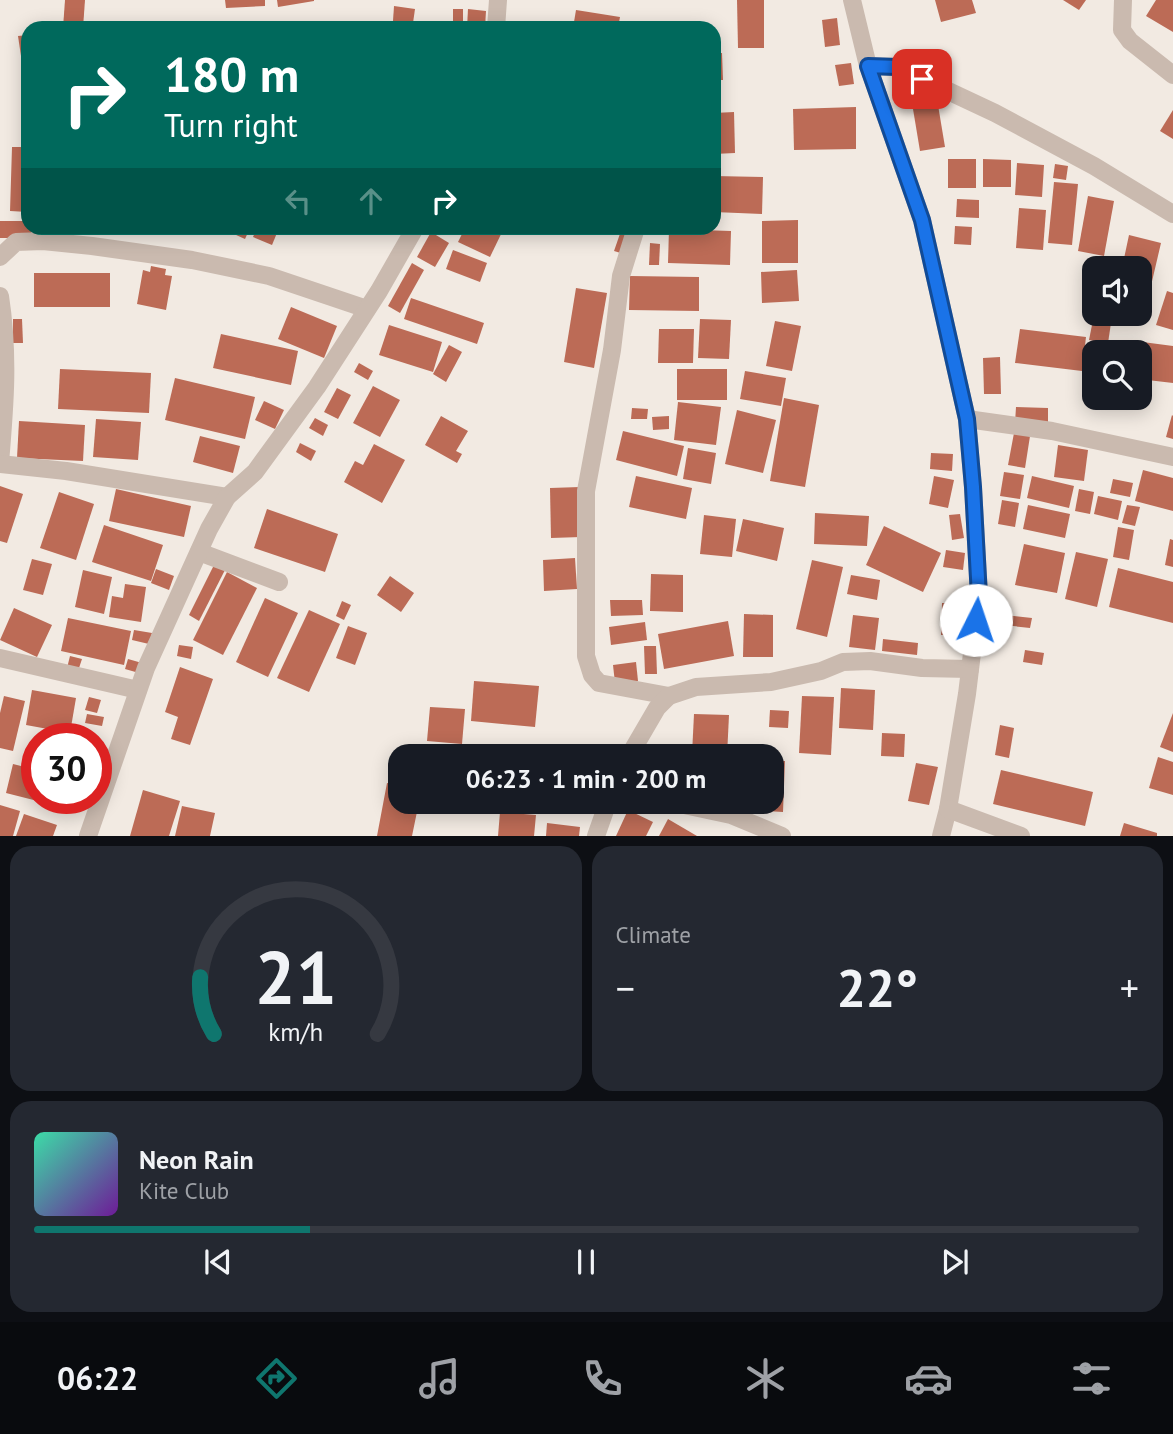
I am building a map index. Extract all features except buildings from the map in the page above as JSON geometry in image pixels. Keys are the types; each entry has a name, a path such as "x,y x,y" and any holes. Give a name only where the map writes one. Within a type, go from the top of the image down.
{"street":[{"path":"496,21 498,0"},
{"path":"852,0 868,66 922,220 967,419 979,596 948,809 941,835"},
{"path":"1123,0 1122,30 1130,41 1173,75"},
{"path":"868,66 897,67 995,113 1094,166 1173,214"},
{"path":"88,835 138,690 199,552 227,497 255,472 317,387 368,309 411,235"},
{"path":"634,235 621,276 612,351 586,491 586,656 592,675 599,683 669,696"},
{"path":"0,257 16,242 43,241 154,254 269,276 368,309"},
{"path":"0,296 6,335 7,378 0,463 227,497"},
{"path":"967,419 1052,431 1173,457"},
{"path":"199,552 279,582"},
{"path":"0,658 138,690"},
{"path":"636,744 657,708 669,696 696,687 771,682 821,671 844,662 870,661 922,668 970,669"},
{"path":"948,809 1021,835"},
{"path":"596,835 604,814"},
{"path":"727,814 782,835"}],"route":[{"path":"922,79 897,67 868,66 922,220 967,419 979,596 976,620"}]}
